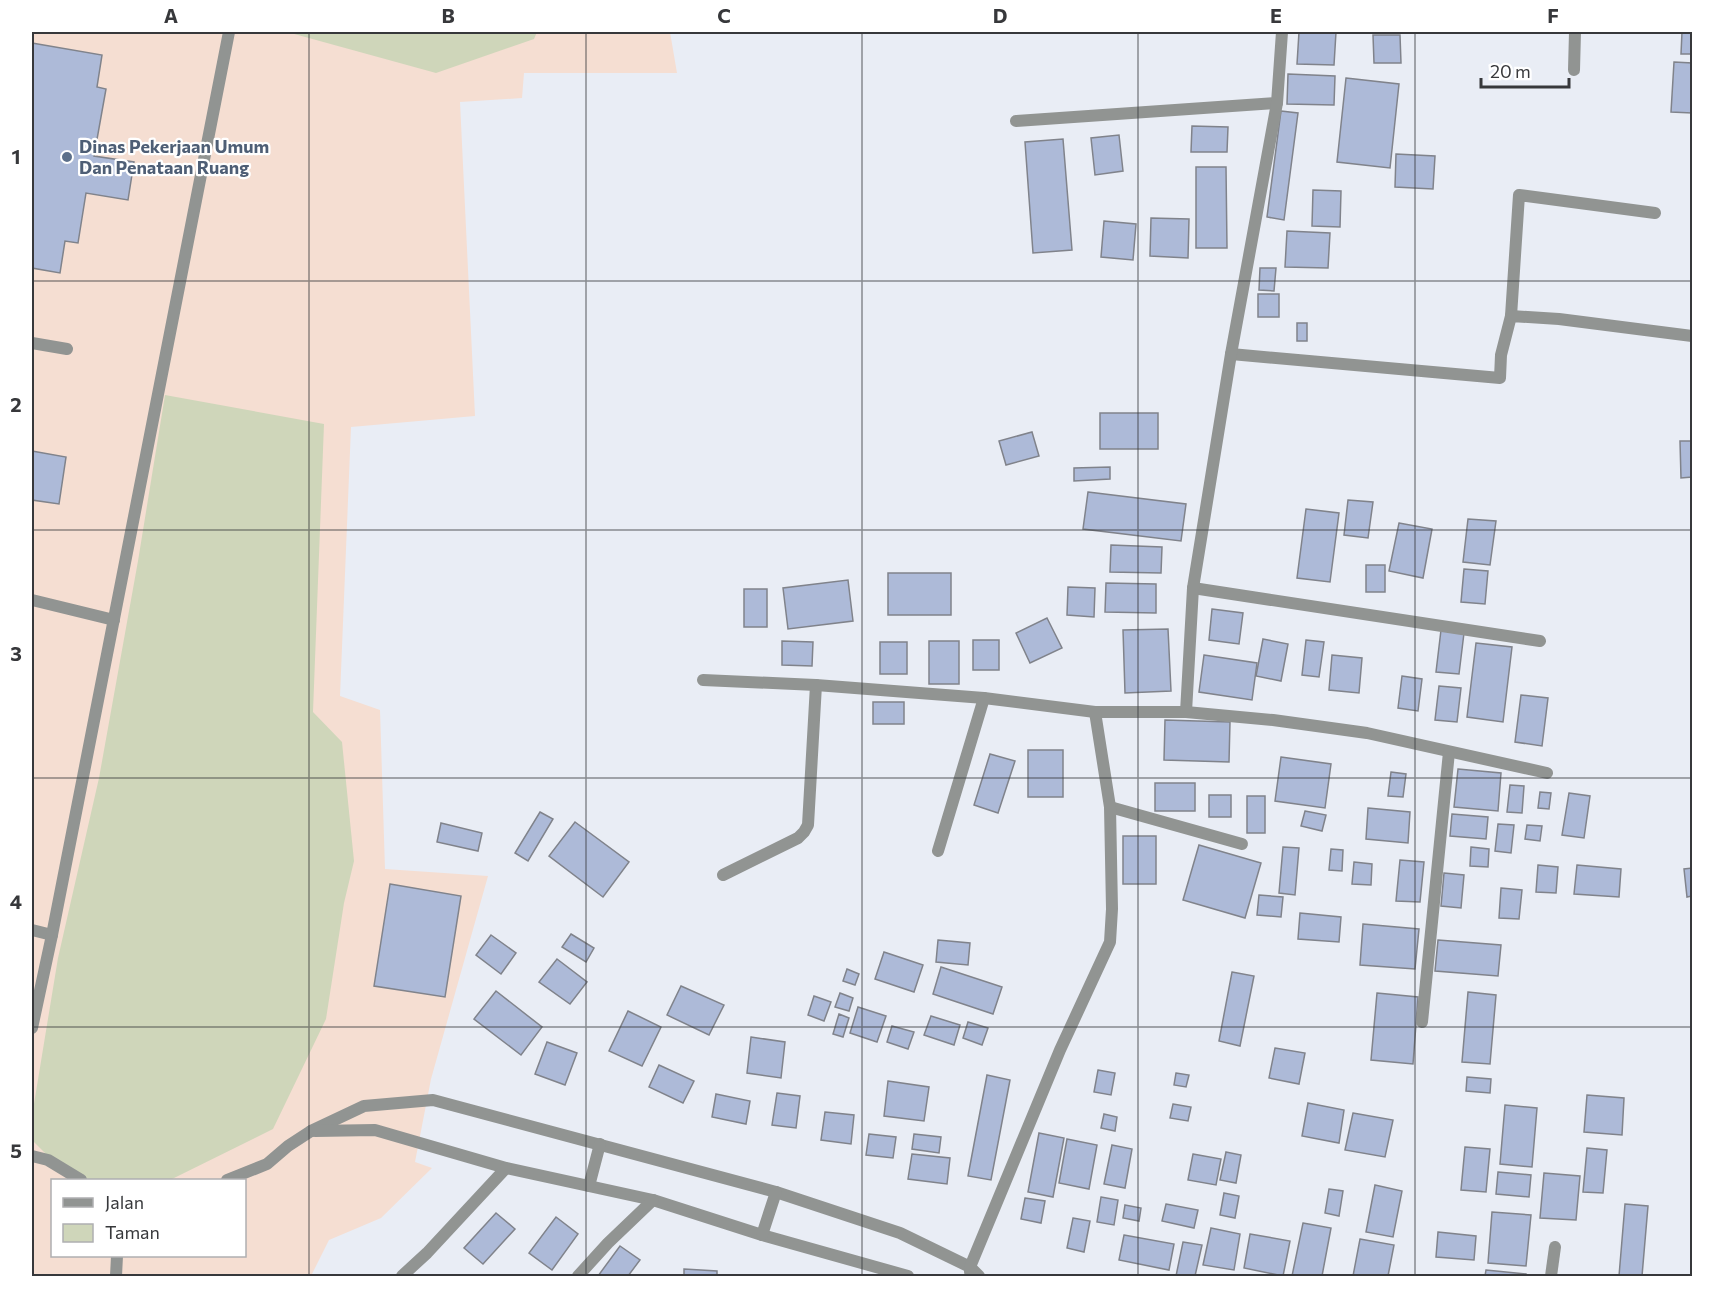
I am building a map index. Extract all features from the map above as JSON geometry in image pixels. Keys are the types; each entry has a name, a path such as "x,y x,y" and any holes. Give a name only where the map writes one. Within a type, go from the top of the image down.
{"street":[{"path":"32,1028 230,32"},
{"path":"1186,712 1193,588 1231,354 1277,103 1282,32"},
{"path":"1574,70 1575,32"},
{"path":"1016,122 1277,103"},
{"path":"1231,354 1500,378 1501,355 1511,316 1519,195 1655,213"},
{"path":"1511,316 1559,319 1692,336"},
{"path":"32,343 67,349"},
{"path":"1193,588 1540,641"},
{"path":"32,600 114,620"},
{"path":"703,680 816,685 984,698 1095,711 1186,712 1272,720 1355,732 1547,773"},
{"path":"723,875 798,837 808,825 816,685"},
{"path":"938,851 984,698"},
{"path":"970,1272 1060,1050 1110,942 1112,909 1110,807 1095,711"},
{"path":"1422,1022 1449,752"},
{"path":"1110,807 1242,844"},
{"path":"32,930 52,935"},
{"path":"230,1179 267,1164 288,1146 311,1131 364,1106 433,1100 776,1192 900,1233 979,1276"},
{"path":"311,1131 375,1130 506,1168 653,1200 762,1235 908,1276"},
{"path":"589,1186 600,1144"},
{"path":"33,1155 48,1160 79,1179"},
{"path":"402,1276 427,1253 506,1168"},
{"path":"762,1235 776,1192"},
{"path":"578,1276 608,1243 653,1200"},
{"path":"1551,1276 1556,1247"},
{"path":"116,1276 117,1257"}],"shaded area":[{"path":"32,32 670,32 677,73 524,73 522,98 460,102 475,416 351,427 340,696 380,710 385,869 488,876 431,1079 415,1162 432,1168 381,1218 329,1240 311,1276 32,1276"}],"green space":[{"path":"287,32 537,32 534,39 436,73"},
{"path":"165,395 324,424 313,712 342,742 354,861 344,903 326,1019 273,1129 172,1179 81,1179 49,1157 34,1142 32,1116 58,958 99,778"}],"building":[{"path":"1299,32 1336,32 1334,65 1297,64"},
{"path":"1682,32 1692,32 1692,54 1681,54"},
{"path":"1373,35 1400,35 1401,63 1374,63"},
{"name":"Dinas Pekerjaan Umum Dan Penataan Ruang","path":"32,43 102,55 97,87 106,89 94,156 134,162 128,200 86,193 78,243 65,241 60,273 32,268"},
{"path":"1674,62 1692,63 1692,113 1671,112"},
{"path":"1288,74 1335,76 1334,105 1287,104"},
{"path":"1346,78 1399,84 1390,168 1337,162"},
{"path":"1281,111 1298,113 1284,220 1267,217"},
{"path":"1192,126 1228,127 1227,152 1191,152"},
{"path":"1119,135 1123,171 1095,175 1091,138"},
{"path":"1063,139 1072,250 1033,253 1025,142"},
{"path":"1396,154 1435,156 1433,189 1395,187"},
{"path":"1196,167 1226,167 1227,248 1196,248"},
{"path":"1313,190 1341,191 1340,227 1312,226"},
{"path":"1151,218 1189,219 1188,258 1150,256"},
{"path":"1104,221 1136,224 1133,260 1101,257"},
{"path":"1287,231 1330,233 1328,268 1285,267"},
{"path":"1260,268 1276,268 1274,291 1259,290"},
{"path":"1258,294 1279,294 1279,317 1258,317"},
{"path":"1297,323 1307,323 1307,341 1297,341"},
{"path":"1100,413 1158,413 1158,449 1100,449"},
{"path":"1032,432 1039,456 1006,465 999,441"},
{"path":"1680,441 1692,441 1692,477 1681,478"},
{"path":"32,451 66,457 59,504 32,500"},
{"path":"1110,467 1110,479 1074,481 1074,468"},
{"path":"1088,492 1186,504 1181,541 1083,529"},
{"path":"1348,500 1373,502 1368,538 1344,535"},
{"path":"1306,509 1339,513 1330,582 1297,578"},
{"path":"1468,519 1496,521 1490,565 1463,562"},
{"path":"1399,523 1432,529 1423,578 1389,571"},
{"path":"1111,545 1162,547 1161,573 1110,572"},
{"path":"1366,565 1385,565 1385,592 1366,592"},
{"path":"1464,569 1488,571 1485,604 1461,602"},
{"path":"888,573 951,573 951,615 888,615"},
{"path":"848,580 853,621 788,629 783,588"},
{"path":"1106,583 1156,584 1156,613 1105,612"},
{"path":"1068,587 1095,588 1094,617 1067,615"},
{"path":"744,589 767,589 767,627 744,627"},
{"path":"1212,609 1243,613 1239,644 1209,640"},
{"path":"1047,618 1062,648 1030,663 1016,633"},
{"path":"1168,629 1171,691 1125,693 1123,630"},
{"path":"1441,630 1464,633 1459,674 1436,672"},
{"path":"1263,639 1288,644 1281,681 1256,676"},
{"path":"973,640 999,640 999,670 973,670"},
{"path":"1306,640 1324,642 1319,677 1302,675"},
{"path":"782,641 813,642 812,666 782,665"},
{"path":"929,641 959,641 959,684 929,684"},
{"path":"880,642 907,642 907,674 880,674"},
{"path":"1476,643 1512,647 1503,722 1467,717"},
{"path":"1204,655 1257,663 1252,700 1199,692"},
{"path":"1332,655 1362,658 1359,693 1329,690"},
{"path":"1402,676 1422,679 1418,711 1398,708"},
{"path":"1439,686 1461,688 1457,722 1435,720"},
{"path":"1521,695 1548,698 1542,746 1515,742"},
{"path":"873,702 904,702 904,724 873,724"},
{"path":"1165,720 1230,722 1229,762 1164,760"},
{"path":"1028,750 1063,750 1063,797 1028,797"},
{"path":"990,754 1015,761 998,813 974,805"},
{"path":"1281,757 1331,764 1325,808 1275,801"},
{"path":"1458,769 1501,773 1498,811 1454,807"},
{"path":"1391,772 1406,774 1403,797 1388,796"},
{"path":"1155,783 1195,783 1195,811 1155,811"},
{"path":"1510,785 1524,786 1522,813 1507,812"},
{"path":"1540,792 1551,793 1549,809 1538,808"},
{"path":"1569,793 1590,796 1584,838 1562,835"},
{"path":"1209,795 1231,795 1231,817 1209,817"},
{"path":"1247,796 1265,796 1265,833 1247,833"},
{"path":"1368,808 1410,812 1408,843 1366,839"},
{"path":"1305,811 1326,815 1322,831 1301,826"},
{"path":"540,812 553,819 528,861 515,853"},
{"path":"1452,814 1488,817 1486,839 1450,836"},
{"path":"575,822 629,862 603,897 549,856"},
{"path":"441,823 482,833 478,851 437,842"},
{"path":"1498,824 1514,825 1511,853 1495,851"},
{"path":"1527,825 1542,826 1540,841 1525,839"},
{"path":"1123,836 1156,836 1156,884 1123,884"},
{"path":"1199,845 1261,863 1245,918 1183,900"},
{"path":"1283,847 1299,848 1295,895 1279,893"},
{"path":"1471,847 1489,849 1488,867 1470,866"},
{"path":"1331,849 1343,850 1342,871 1329,870"},
{"path":"1400,860 1424,862 1420,902 1396,901"},
{"path":"1354,862 1372,864 1371,885 1352,884"},
{"path":"1538,865 1558,867 1556,893 1536,892"},
{"path":"1577,865 1621,869 1619,897 1574,894"},
{"path":"1692,868 1692,896 1687,897 1684,869"},
{"path":"1444,873 1464,875 1461,908 1441,906"},
{"path":"390,884 461,896 445,997 374,986"},
{"path":"1501,888 1522,890 1519,919 1499,918"},
{"path":"1259,895 1283,897 1281,917 1257,915"},
{"path":"1300,913 1341,917 1339,942 1298,939"},
{"path":"1363,924 1419,929 1415,969 1360,965"},
{"path":"571,934 594,948 586,962 562,947"},
{"path":"491,935 516,953 501,974 476,955"},
{"path":"938,940 970,943 968,965 936,962"},
{"path":"1438,940 1501,945 1498,976 1435,971"},
{"path":"884,952 923,965 914,992 875,979"},
{"path":"557,959 587,982 570,1004 539,982"},
{"path":"941,967 1002,987 993,1014 933,994"},
{"path":"847,969 859,974 855,985 843,981"},
{"path":"1232,972 1254,976 1240,1046 1219,1041"},
{"path":"681,986 724,1005 709,1035 667,1015"},
{"path":"496,991 542,1027 521,1055 474,1019"},
{"path":"1468,992 1496,995 1490,1064 1462,1062"},
{"path":"840,993 853,998 849,1011 835,1007"},
{"path":"1377,993 1418,997 1413,1064 1371,1060"},
{"path":"814,996 831,1002 824,1021 808,1015"},
{"path":"858,1007 886,1016 877,1042 850,1033"},
{"path":"628,1011 661,1027 642,1066 609,1051"},
{"path":"839,1014 849,1018 843,1037 833,1034"},
{"path":"931,1016 960,1025 954,1045 924,1035"},
{"path":"968,1022 988,1028 982,1045 963,1038"},
{"path":"892,1026 914,1032 908,1049 887,1042"},
{"path":"751,1037 785,1042 781,1078 747,1073"},
{"path":"547,1042 577,1053 565,1085 535,1074"},
{"path":"1275,1048 1305,1053 1299,1084 1269,1078"},
{"path":"659,1065 694,1081 683,1103 649,1087"},
{"path":"1098,1070 1115,1073 1111,1095 1094,1092"},
{"path":"1176,1073 1189,1075 1186,1087 1174,1085"},
{"path":"987,1075 1010,1080 991,1180 968,1176"},
{"path":"1467,1077 1491,1079 1490,1093 1466,1091"},
{"path":"888,1081 929,1087 924,1121 884,1116"},
{"path":"777,1093 800,1096 796,1128 772,1125"},
{"path":"716,1094 750,1101 746,1124 712,1117"},
{"path":"1587,1095 1624,1098 1622,1135 1584,1132"},
{"path":"1308,1103 1344,1110 1339,1143 1302,1136"},
{"path":"1173,1104 1191,1107 1188,1121 1170,1118"},
{"path":"1505,1105 1537,1108 1532,1167 1500,1164"},
{"path":"825,1112 854,1115 851,1144 821,1140"},
{"path":"1353,1113 1393,1120 1385,1157 1345,1150"},
{"path":"1104,1114 1117,1117 1115,1131 1101,1128"},
{"path":"1039,1133 1064,1138 1053,1197 1028,1192"},
{"path":"869,1134 896,1137 893,1158 866,1155"},
{"path":"914,1134 941,1137 939,1153 912,1149"},
{"path":"1067,1139 1097,1145 1089,1189 1059,1183"},
{"path":"1112,1145 1132,1149 1125,1188 1104,1184"},
{"path":"1465,1147 1490,1149 1486,1192 1461,1190"},
{"path":"1587,1148 1607,1150 1603,1193 1583,1192"},
{"path":"1226,1152 1241,1155 1236,1183 1220,1180"},
{"path":"912,1154 950,1158 947,1184 908,1179"},
{"path":"1193,1154 1221,1159 1216,1185 1188,1180"},
{"path":"1498,1172 1531,1175 1529,1197 1496,1194"},
{"path":"1544,1173 1580,1176 1576,1220 1540,1218"},
{"path":"1375,1185 1402,1191 1393,1237 1366,1232"},
{"path":"1329,1189 1343,1191 1339,1216 1325,1213"},
{"path":"1224,1193 1239,1196 1235,1218 1220,1215"},
{"path":"1101,1197 1118,1200 1114,1225 1097,1222"},
{"path":"1025,1198 1045,1201 1041,1223 1021,1219"},
{"path":"1166,1204 1198,1210 1194,1228 1162,1221"},
{"path":"1625,1204 1648,1206 1642,1276 1619,1276"},
{"path":"1125,1205 1141,1208 1139,1221 1123,1218"},
{"path":"1492,1212 1531,1215 1526,1266 1488,1263"},
{"path":"496,1213 515,1229 483,1264 464,1248"},
{"path":"556,1217 578,1234 552,1270 529,1253"},
{"path":"1073,1218 1090,1221 1084,1252 1067,1248"},
{"path":"1303,1223 1331,1228 1322,1276 1292,1276"},
{"path":"1211,1228 1240,1234 1234,1270 1203,1265"},
{"path":"1438,1232 1476,1236 1474,1260 1436,1257"},
{"path":"1250,1234 1290,1241 1283,1276 1244,1268"},
{"path":"1124,1235 1174,1244 1169,1270 1119,1260"},
{"path":"1360,1239 1394,1245 1388,1276 1353,1276"},
{"path":"1183,1242 1202,1245 1195,1276 1176,1276"},
{"path":"620,1246 640,1260 628,1276 598,1276"},
{"path":"684,1269 717,1271 717,1276 684,1276"},
{"path":"1486,1270 1526,1274 1526,1276 1485,1276"}],"place":[{"name":"Dinas Pekerjaan Umum Dan Penataan Ruang","path":"67,157"}]}
